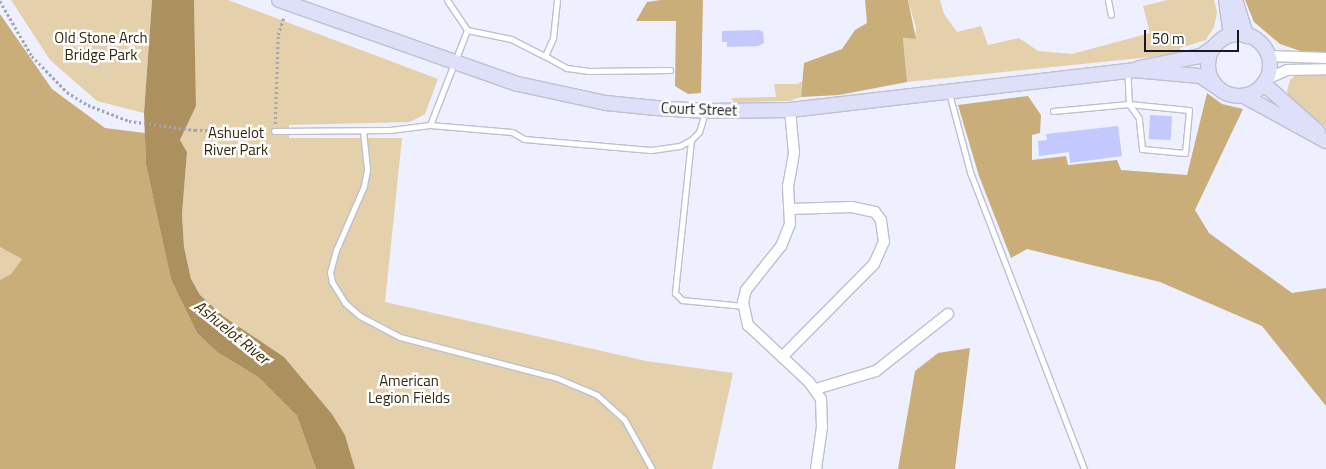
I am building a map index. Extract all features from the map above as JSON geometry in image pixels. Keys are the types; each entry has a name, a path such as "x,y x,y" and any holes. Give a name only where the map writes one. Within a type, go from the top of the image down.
{"main road":[{"name":"Court Street","path":"279,0 455,64 555,93 606,103 705,111 790,110 1131,71 1200,76 1217,87"},
{"path":"1226,0 1231,36"},
{"path":"1235,0 1247,36"},
{"path":"1244,96 1265,81 1268,56 1261,43 1247,36 1231,36 1214,48 1208,68 1217,87 1225,93 1256,100 1289,123 1326,141"},
{"name":"Court Street","path":"1131,71 1147,65 1201,56 1214,48"},
{"path":"1265,81 1326,141"}],"street":[{"path":"1268,56 1326,58"},
{"path":"1265,81 1287,70 1326,69"},
{"path":"790,110 794,153 788,186 790,209 788,234 752,281 744,306 748,324 816,389 822,418 816,469"},
{"path":"782,357 874,264 884,242 881,220 875,212 852,207 790,209"},
{"path":"816,389 876,370 948,314"}],"lane":[{"path":"447,0 467,30 511,39 567,68 589,71 670,70"},
{"path":"546,56 553,38 557,0"},
{"path":"1108,0 1112,15"},
{"path":"430,125 467,30"},
{"path":"1053,111 1129,104 1189,110 1185,153 1142,149 1139,118 1129,104 1131,71"},
{"path":"949,91 970,172 1084,469"},
{"path":"274,131 363,131 430,125 512,132 524,139 633,151 667,149 691,140 699,132 705,111"},
{"path":"363,131 367,170 364,186 336,250 330,272 332,282 345,303 366,320 400,337 557,378 597,395 624,418 652,469"},
{"path":"691,140 675,292 682,300 744,306"}],"path":[{"path":"0,1 32,56 67,92 88,105 129,121 195,130 274,131 278,35 284,16"}],"green space":[{"name":"Old Stone Arch Bridge Park","path":"11,0 152,0 144,113 97,101 50,60"},
{"name":"American Legion Fields","path":"194,0 228,0 438,79 425,114 410,122 289,125 289,138 402,138 385,302 646,361 733,373 712,469 355,469 345,435 332,414 284,357 223,316 200,295 191,279 184,247 182,214 187,152 180,140 196,106"},
{"path":"908,0 940,0 944,14 957,32 981,26 988,45 1019,38 1038,51 1072,54 1150,33 1143,6 1168,0 1214,0 1217,12 1214,27 1206,40 1180,48 1180,54 907,82 903,38 915,39 916,28"},
{"path":"1326,73 1326,127 1289,100 1287,91 1290,80 1297,74"},
{"path":"802,81 801,97 789,101 734,102 731,98 776,97 774,84 798,84"},
{"path":"0,247 22,259 11,274 0,280"}],"shaded area":[{"path":"703,0 701,93 688,94 675,86 676,21 636,21 647,2"},
{"path":"865,0 908,0 916,39 903,38 907,82 839,95 801,97 804,63 842,49 855,30 867,23"},
{"path":"1245,0 1326,0 1326,55 1315,56 1280,44 1254,22"},
{"path":"0,14 52,89 105,128 145,133 146,165 171,278 197,333 217,352 258,377 297,416 316,469 0,469 0,280 11,274 22,259 0,247"},
{"path":"1207,93 1222,104 1243,109 1195,210 1209,233 1292,293 1326,288 1326,406 1262,326 1160,282 1027,249 1011,258 979,176 958,105 1028,96 1041,115 1040,133 1032,135 1032,160 1066,156 1068,165 1117,160 1121,170 1187,175"},
{"path":"970,348 955,469 898,469 915,371 938,353"}],"water":[{"name":"Ashuelot River","path":"152,0 194,0 196,106 180,140 187,152 182,214 184,247 191,279 200,295 223,316 284,357 332,414 345,435 355,469 316,469 297,416 258,377 217,352 197,333 171,279 146,165 144,113"}],"building":[{"path":"759,30 763,32 764,43 758,46 727,47 727,42 722,42 722,31"},
{"path":"1150,115 1172,116 1171,140 1149,139"},
{"path":"1118,126 1122,156 1070,163 1069,152 1039,156 1038,141 1047,140 1046,134"}],"park label":[{"name":"Ashuelot River Park","path":"236,140"}]}
